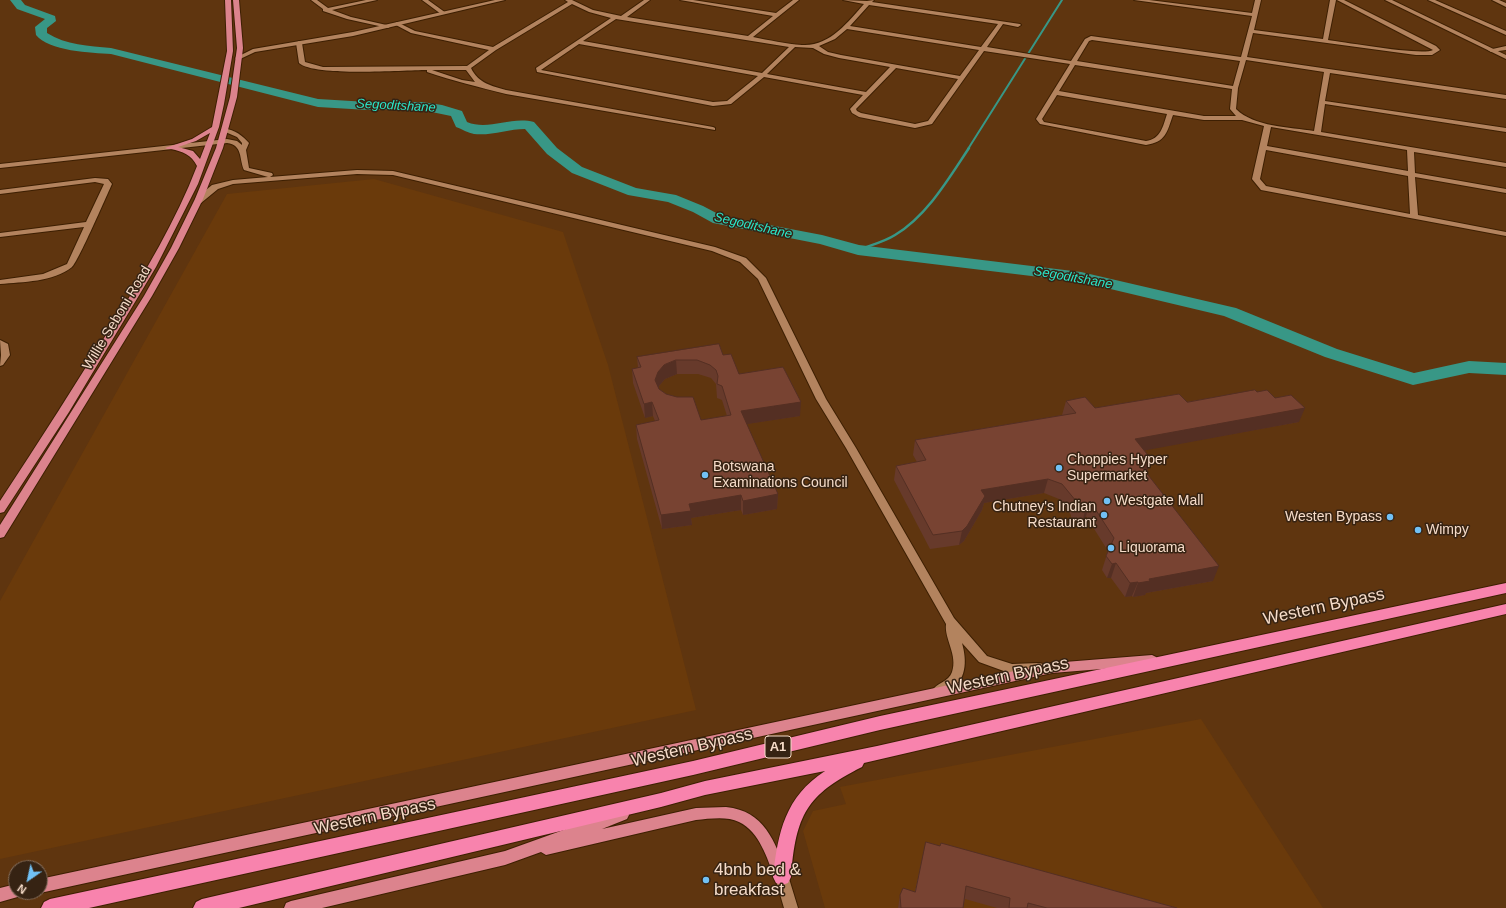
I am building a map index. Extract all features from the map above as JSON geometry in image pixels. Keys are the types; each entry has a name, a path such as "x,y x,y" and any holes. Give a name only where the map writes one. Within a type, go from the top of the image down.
{"highway":[{"name":"Western Bypass","path":"50,908 693,768 880,723 1506,588"},
{"name":"A1","path":"202,908 661,800 705,788 877,753 1506,609"},
{"path":"782,876 784,845 793,816 803,798 823,781 842,768 877,753"}],"main road":[{"name":"Willie Seboni Road","path":"0,509 64,412 152,267 201,167 216,127 228,69 230,51 228,0"},
{"path":"236,0 239,40 238,58"},
{"name":"Willie Seboni Road","path":"0,534 166,264 198,201 225,130 232,103 238,58"},
{"path":"168,148 194,140 216,127"},
{"path":"168,148 190,151 194,154 201,167"},
{"path":"48,884 1052,668 1184,657"},
{"path":"505,858 661,800"},
{"path":"291,908 696,814 720,813 742,817 759,831 771,851 782,876"}],"street":[{"path":"314,0 325,10 346,18 388,26"},
{"path":"325,10 374,0"},
{"path":"426,0 443,13"},
{"path":"238,58 247,53 266,48 388,26 502,0"},
{"path":"622,18 648,0"},
{"path":"683,0 778,15"},
{"path":"748,39 796,0"},
{"path":"846,0 870,2 1018,25"},
{"path":"1137,0 1179,3 1254,15"},
{"path":"1242,118 1233,109 1235,88 1258,0"},
{"path":"1325,41 1333,0"},
{"path":"1251,31 1416,53 1432,53 1437,50 1434,47 1340,0"},
{"path":"1388,0 1506,57"},
{"path":"1431,0 1506,33"},
{"path":"1494,0 1506,5"},
{"path":"299,43 302,63 314,67 337,70 468,68 494,49 569,1 591,11 615,17 793,46 814,46 829,41 870,2"},
{"path":"615,17 538,69 539,72 713,104 729,103 763,75 793,46"},
{"path":"894,67 853,109 854,112 859,115 915,126 924,126 930,123 1001,23"},
{"path":"397,24 413,32 494,49"},
{"path":"845,27 1235,88"},
{"path":"1171,112 1161,139 1155,142 1146,142 1042,123 1039,119 1057,93 1087,40 1091,38 1506,97"},
{"path":"239,40 247,47 266,48"},
{"path":"578,42 868,94"},
{"path":"814,46 826,53 894,67 962,78"},
{"path":"1491,50 1506,48"},
{"path":"420,68 461,82 483,85 506,92 713,129"},
{"path":"468,68 477,81 483,85"},
{"path":"1317,134 1327,71"},
{"path":"1057,93 1204,118 1242,118 1268,126 1506,165"},
{"path":"1322,102 1506,130"},
{"path":"1268,126 1256,179 1264,188 1506,234"},
{"path":"225,130 244,139 246,145 243,150"},
{"path":"0,166 220,142 235,142 243,150 246,169 262,174 293,177"},
{"path":"1264,148 1506,191"},
{"path":"1410,149 1414,216"},
{"path":"198,201 209,190 221,184 293,177 375,172 393,173 715,249 743,260 762,278 820,399 851,448 950,621 983,659 1012,669 1052,668"},
{"path":"0,192 95,180 105,181 108,184 70,265 59,272 45,276 0,282"},
{"path":"0,235 90,224"},
{"path":"0,343 5,346 6,355 0,363"},
{"path":"928,695 950,685 959,672 959,659 950,621"},
{"path":"782,876 791,908"}],"shaded area":[{"path":"374,179 563,232 608,365 696,710 0,859 0,601 227,194"},
{"path":"1201,719 1323,908 825,908 803,831 813,811 846,804 840,787"}],"building":[{"name":"Botswana Examinations Council","path":"719,344 723,355 731,354 739,374 783,367 801,402 741,411 778,494 743,501 741,495 689,504 691,511 661,515 636,425 659,420 652,402 644,404 632,369 641,367 637,357","holes":["676,360 697,360 710,365 716,370 718,376 717,384 722,386 731,415 701,420 693,397 677,397 666,394 659,389 655,380 658,372 664,365"]},
{"name":"Westgate Mall","path":"1255,390 1257,392 1267,390 1275,398 1291,395 1305,408 1135,439 1151,459 1138,462 1219,566 1149,579 1150,581 1130,583 1116,563 1112,564 1106,556 1114,538 1090,501 1086,508 1075,503 1076,501 1062,484 1048,479 981,490 985,496 967,526 962,531 933,535 896,466 926,460 915,440 1076,413 1066,401 1085,397 1095,408 1179,394 1187,402"},
{"path":"926,842 940,846 941,843 1177,908 1047,908 1028,903 1027,908 1009,908 1010,898 966,886 963,908 901,908 900,895 903,888 915,892"}],"waterway":[{"name":"Segoditshane","path":"15,0 21,7 51,18 50,21 41,27 42,35 55,43 92,50 111,51 181,70 318,103 368,106 422,106 442,109 457,114 461,124 475,130 489,130 510,125 529,125 552,151 577,170 633,192 671,198 698,209 718,220 822,240 858,250 1081,277 1230,312 1331,353 1413,379 1469,367 1506,369"},
{"path":"968,149 1062,0"},
{"path":"858,250 882,242 907,227 917,218 945,184 969,148"}],"place":[{"name":"Choppies Hyper Supermarket","path":"1059,468"},
{"name":"Botswana Examinations Council","path":"705,475"},
{"name":"Westgate Mall","path":"1107,501"},
{"name":"Chutney's Indian Restaurant","path":"1104,515"},
{"name":"Westen Bypass","path":"1390,517"},
{"name":"Wimpy","path":"1418,530"},
{"name":"Liquorama","path":"1111,548"},
{"name":"4bnb bed & breakfast","path":"706,880"}]}
